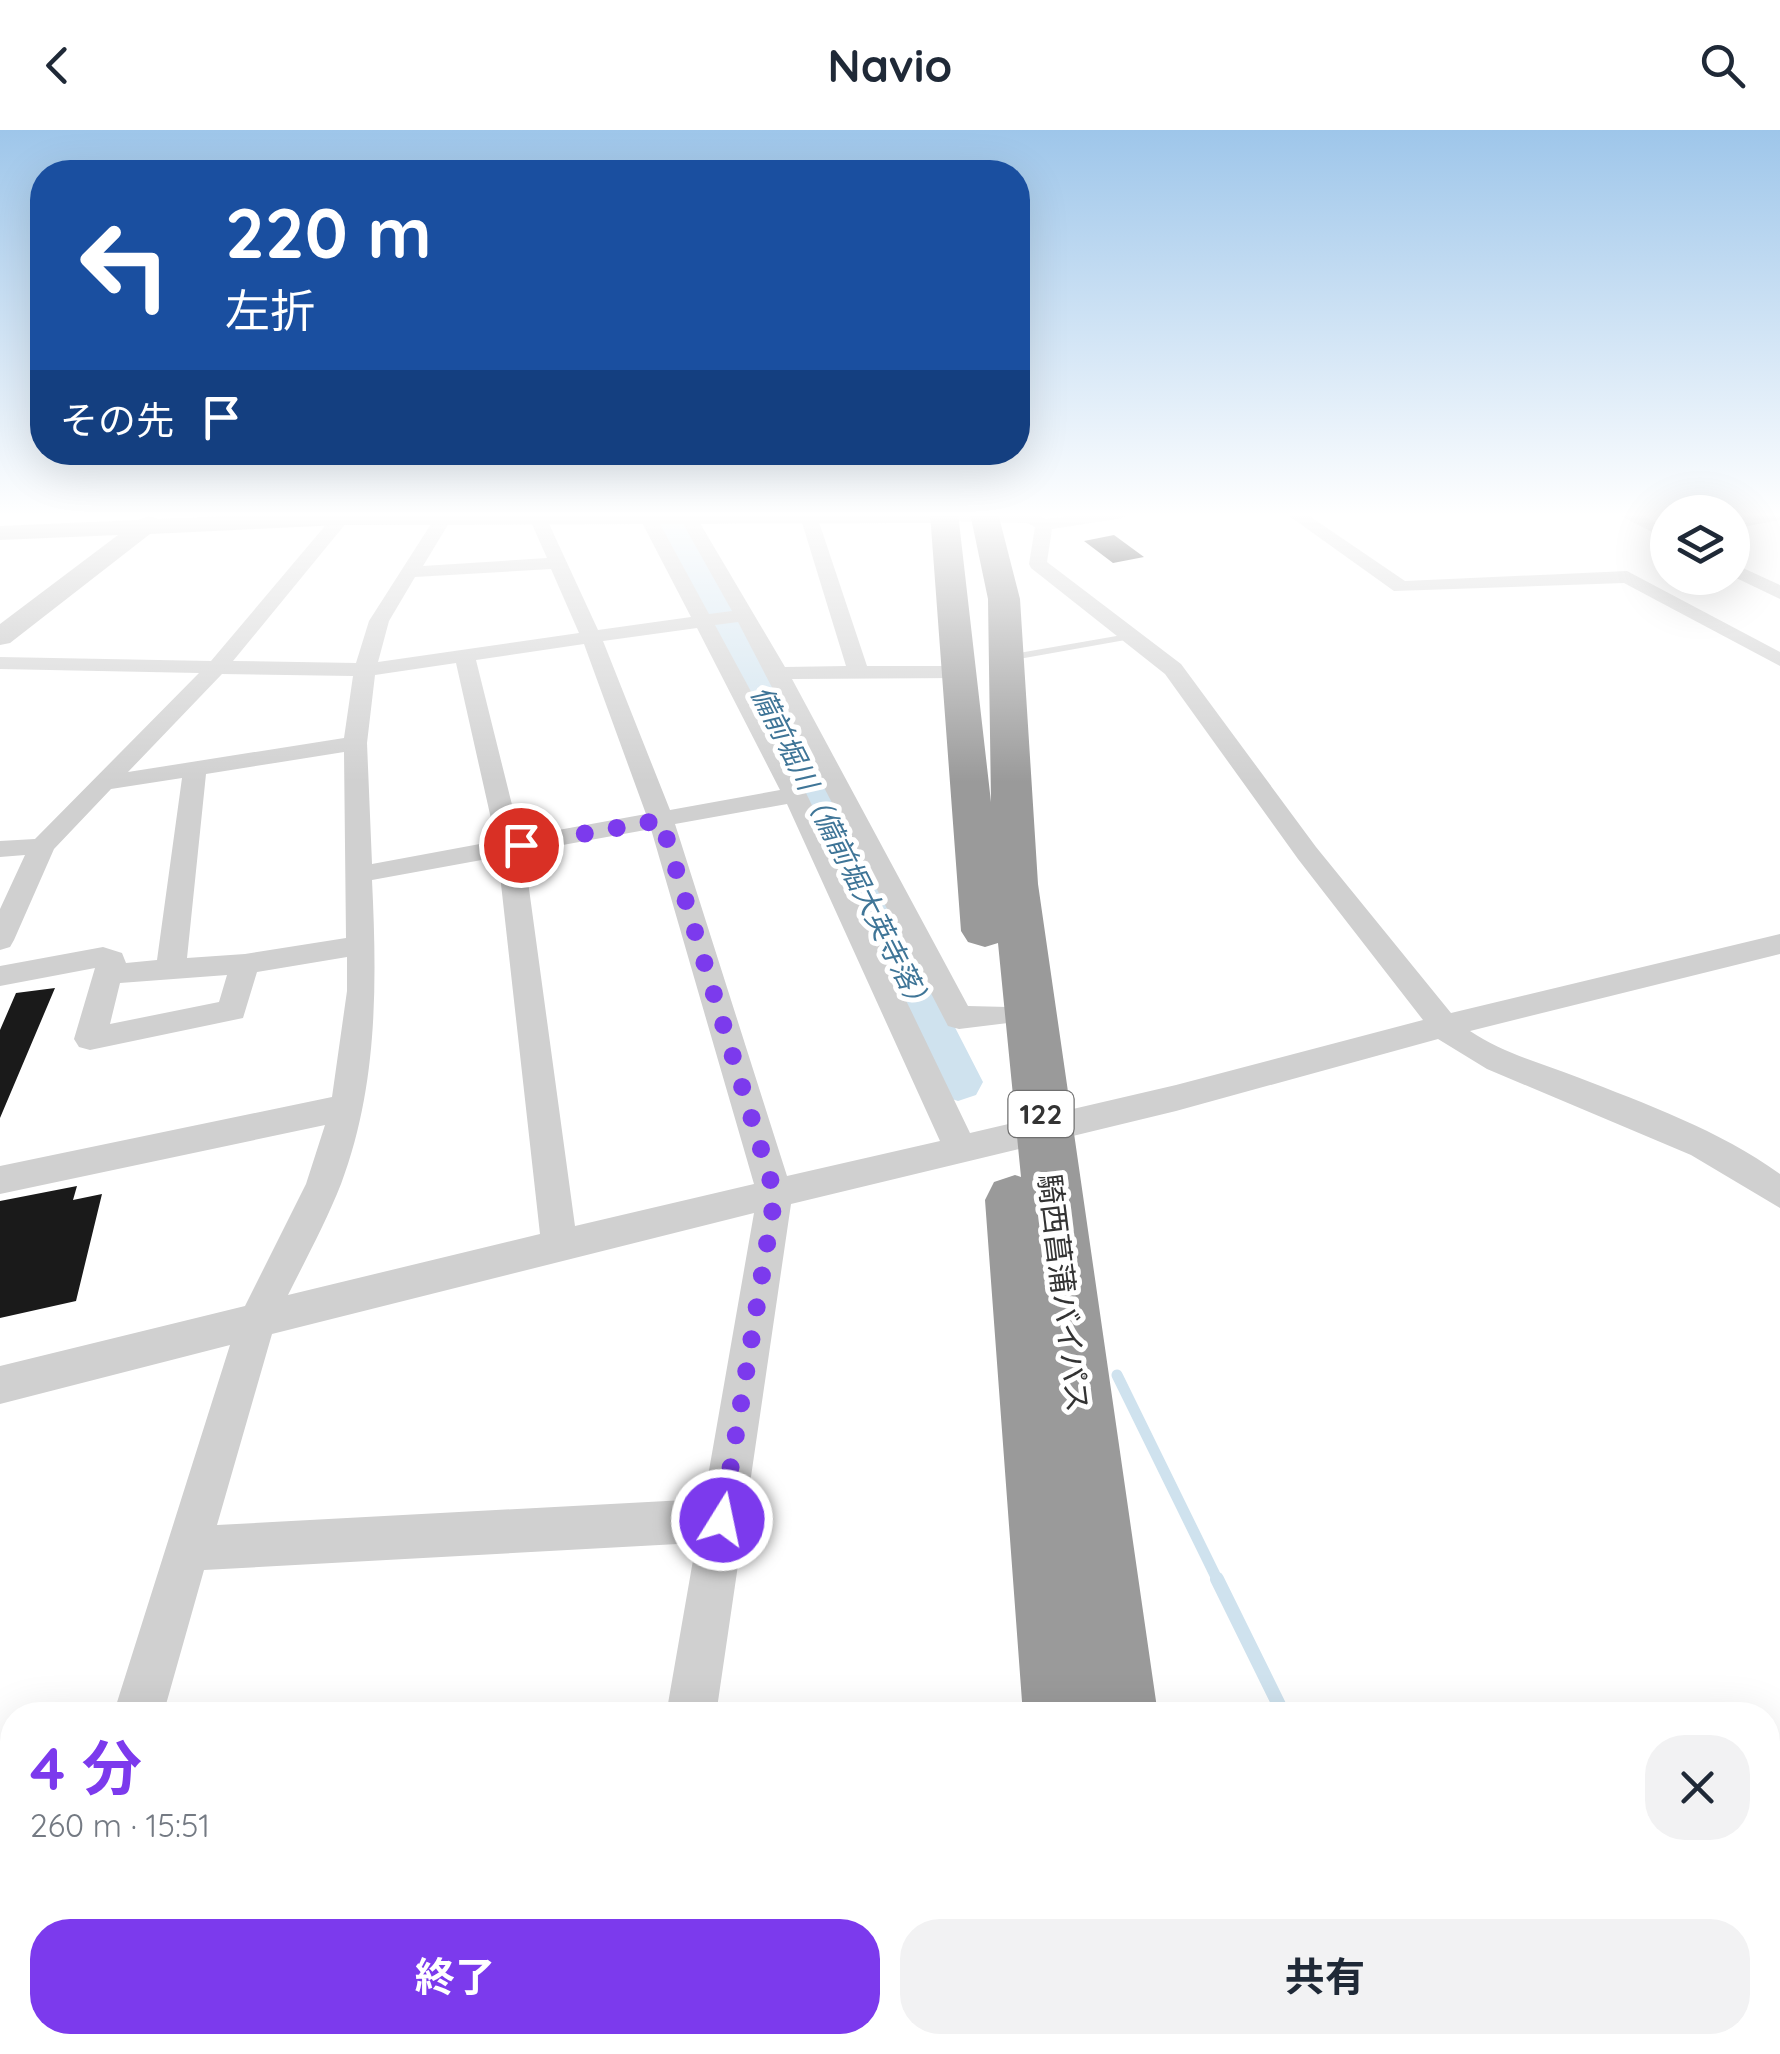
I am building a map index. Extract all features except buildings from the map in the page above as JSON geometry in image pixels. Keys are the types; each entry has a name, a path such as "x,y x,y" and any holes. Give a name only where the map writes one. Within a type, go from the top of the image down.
{"highway":[{"name":"騎西菖蒲バイパス","path":"976,603 1015,884 1004,1137 1113,1702"},
{"name":"騎西菖蒲バイパス","path":"984,665 973,837 997,1015 1004,1137 1064,1702"}],"street":[{"path":"0,638 46,603"},
{"path":"0,940 42,846 216,668 270,603"},
{"path":"142,1702 256,1321 323,1184 347,1106 362,991 355,743 365,670 379,621 391,603"},
{"path":"575,603 661,820 775,1195 693,1702"},
{"path":"697,603 796,795 1004,1137"},
{"path":"734,603 778,673 959,1018 997,1015"},
{"path":"836,603 858,672"},
{"path":"1086,603 1173,670 1307,853 1444,1026 1464,1045 1596,1098 1714,1153 1780,1193"},
{"path":"1675,603 1780,660"},
{"path":"0,663 365,670 740,615"},
{"path":"465,656 510,847 559,1245"},
{"path":"778,673 984,665"},
{"path":"99,784 355,743"},
{"path":"172,967 195,769"},
{"path":"361,874 796,795"},
{"path":"0,849 42,846"},
{"path":"0,1385 559,1245 1176,1098 1444,1026 1780,944"},
{"path":"108,974 245,964 361,945"},
{"path":"0,976 104,958 112,960 90,1039 232,1010 245,964"},
{"path":"0,1180 347,1106"},
{"path":"185,1549 722,1520"}],"lane":[{"path":"984,665 1128,637"}],"waterway":[{"name":"備前堀川（備前堀大英寺落）","path":"714,603 807,774 958,1082"},
{"name":"備前堀川（備前堀大英寺落）","path":"1117,1375 1218,1581"},
{"name":"備前堀川（備前堀大英寺落）","path":"1217,1579 1278,1702"}],"route":[{"path":"521,845 661,820 775,1195 751,1362 722,1520"}]}
